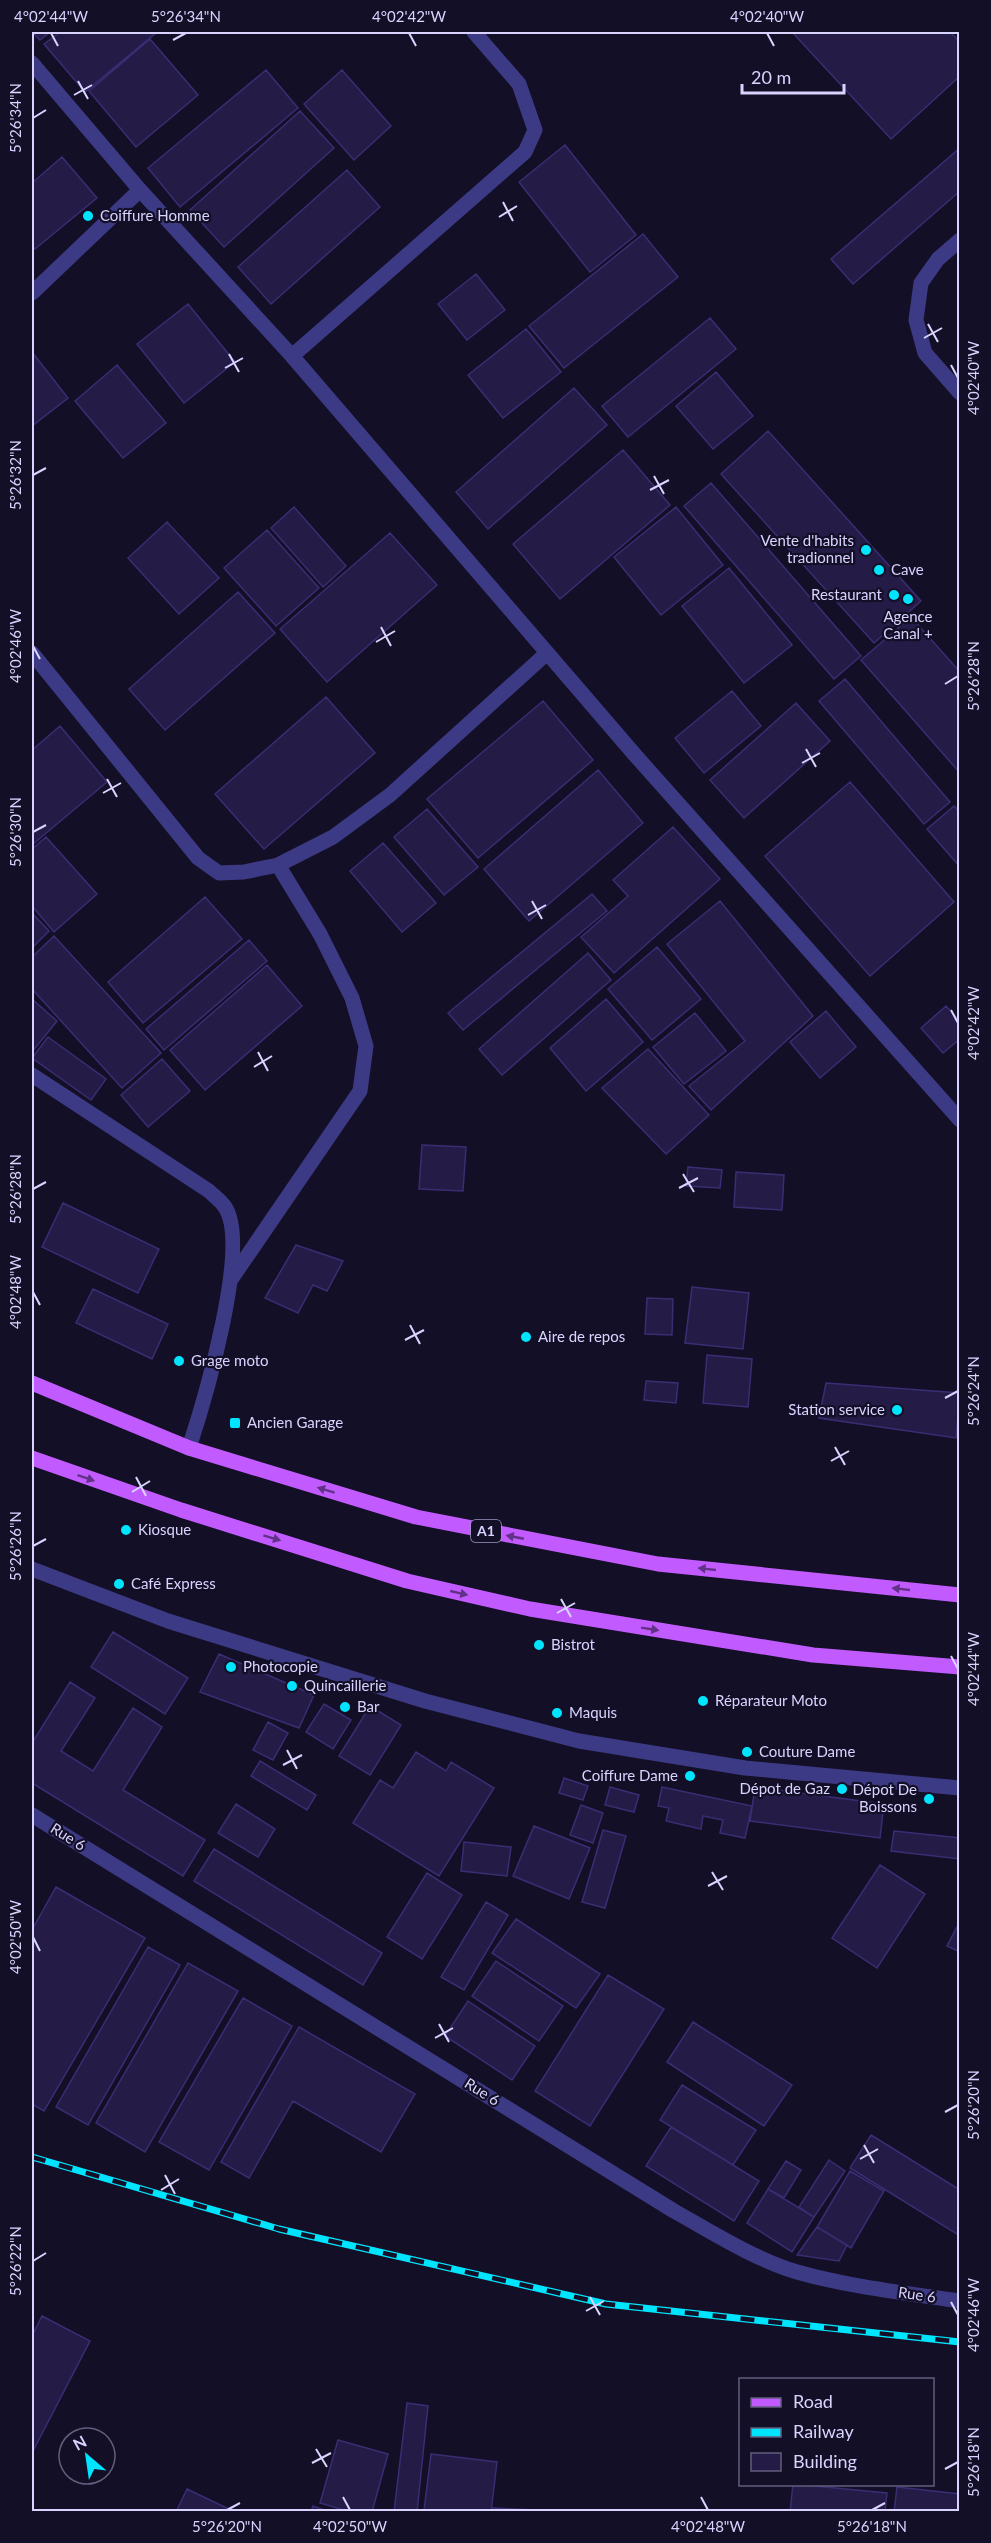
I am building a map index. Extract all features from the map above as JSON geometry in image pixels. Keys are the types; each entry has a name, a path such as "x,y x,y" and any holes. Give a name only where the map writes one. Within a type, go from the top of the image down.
{"main road":[{"name":"A1","path":"32,1383 189,1448 416,1517 658,1564 960,1595"},
{"path":"32,1458 181,1510 407,1581 530,1609 813,1655 960,1667"}],"street":[{"path":"292,356 525,152 535,130 519,84 474,32"},
{"path":"32,63 140,190 292,356 547,653 960,1120"},
{"path":"32,293 140,190"},
{"path":"960,240 938,260 921,283 916,320 925,353 960,393"},
{"path":"32,653 198,858 219,873 244,872 278,866 333,837 390,795 547,653"},
{"path":"231,1279 360,1091 366,1046 352,998 320,934 278,866"},
{"path":"32,1075 209,1191 226,1208 232,1233 231,1279 205,1398 189,1448"},
{"path":"32,1569 168,1621 425,1701 579,1742 744,1768 960,1788"},
{"name":"Rue 6","path":"32,1815 674,2211 741,2248 795,2271 862,2287 960,2301"}],"building":[{"path":"32,32 50,32 40,40"},
{"path":"60,32 157,32 85,92 44,44"},
{"path":"792,32 950,32 960,42 960,76 891,139"},
{"path":"150,39 198,95 136,147 89,91"},
{"path":"266,70 298,108 180,207 148,168"},
{"path":"342,70 391,126 354,160 304,104"},
{"path":"300,111 334,148 224,247 190,210"},
{"path":"565,145 636,235 590,272 519,182"},
{"path":"960,148 960,191 853,284 831,259"},
{"path":"62,157 97,198 35,249 32,245 32,183"},
{"path":"347,170 380,207 271,304 238,267"},
{"path":"643,234 678,277 564,368 529,326"},
{"path":"476,274 505,310 467,340 438,304"},
{"path":"188,304 235,362 184,403 137,344"},
{"path":"710,318 736,349 628,437 602,406"},
{"path":"526,329 561,372 503,418 468,375"},
{"path":"32,352 68,398 32,426"},
{"path":"117,365 166,423 123,458 75,401"},
{"path":"716,372 753,416 713,449 676,406"},
{"path":"574,388 607,425 488,529 456,492"},
{"path":"768,431 921,601 874,643 721,474"},
{"path":"623,450 670,505 560,599 513,544"},
{"path":"711,483 861,656 834,679 684,506"},
{"path":"294,507 346,566 323,587 271,528"},
{"path":"676,507 723,565 661,615 614,557"},
{"path":"167,522 219,578 179,614 128,558"},
{"path":"267,530 319,588 276,626 224,568"},
{"path":"390,533 437,585 327,682 280,629"},
{"path":"729,568 792,645 744,683 682,606"},
{"path":"238,592 275,633 165,730 129,689"},
{"path":"911,617 960,672 960,773 861,660"},
{"path":"845,679 950,802 924,824 819,701"},
{"path":"732,691 761,726 704,773 675,738"},
{"path":"326,697 375,753 264,849 215,794"},
{"path":"543,701 593,760 478,858 427,799"},
{"path":"796,703 830,741 744,818 710,780"},
{"path":"60,726 107,782 32,845 32,750"},
{"path":"598,770 643,823 529,921 484,869"},
{"path":"850,782 954,902 870,976 765,856"},
{"path":"954,806 960,812 960,867 927,829"},
{"path":"427,809 478,867 444,895 394,837"},
{"path":"673,827 720,879 614,973 581,937 628,896 613,880"},
{"path":"46,837 97,894 54,932 32,906 32,849"},
{"path":"383,843 436,903 402,932 350,871"},
{"path":"592,894 607,911 463,1030 448,1013"},
{"path":"205,897 242,939 143,1023 108,982"},
{"path":"720,901 813,1016 711,1110 689,1086 745,1041 667,944"},
{"path":"32,913 49,931 32,948"},
{"path":"54,936 161,1053 122,1088 32,989 32,957"},
{"path":"249,940 267,961 164,1050 146,1029"},
{"path":"657,947 701,999 652,1040 608,989"},
{"path":"588,953 611,980 502,1075 479,1049"},
{"path":"267,965 302,1006 205,1090 170,1050"},
{"path":"32,999 57,1021 32,1052"},
{"path":"606,999 643,1042 586,1091 550,1048"},
{"path":"946,1006 960,1021 960,1039 943,1053 921,1028"},
{"path":"826,1011 856,1047 820,1078 790,1042"},
{"path":"695,1013 726,1051 684,1084 653,1047"},
{"path":"48,1037 106,1079 91,1100 32,1058"},
{"path":"648,1049 709,1115 666,1154 602,1088"},
{"path":"162,1059 190,1091 148,1127 121,1095"},
{"path":"422,1145 466,1147 463,1191 419,1189"},
{"path":"688,1167 722,1170 720,1188 686,1186"},
{"path":"736,1172 784,1175 782,1210 734,1207"},
{"path":"63,1203 159,1249 138,1293 42,1247"},
{"path":"296,1245 343,1261 327,1291 313,1285 298,1313 265,1298"},
{"path":"692,1287 749,1293 743,1349 685,1343"},
{"path":"93,1289 168,1324 152,1359 76,1323"},
{"path":"647,1298 673,1299 672,1335 645,1334"},
{"path":"707,1355 752,1359 748,1407 703,1403"},
{"path":"646,1381 678,1383 676,1403 644,1400"},
{"path":"826,1383 960,1393 956,1438 819,1418"},
{"path":"113,1632 188,1678 165,1714 91,1667"},
{"path":"219,1654 314,1695 299,1728 200,1692"},
{"path":"70,1682 95,1698 61,1751 93,1771 133,1708 162,1727 123,1790 205,1840 183,1876 32,1783 32,1743"},
{"path":"324,1704 351,1720 333,1749 306,1732"},
{"path":"370,1706 401,1725 370,1775 339,1756"},
{"path":"268,1722 288,1733 273,1760 253,1750"},
{"path":"416,1752 446,1771 451,1762 494,1788 439,1876 353,1823 380,1780 393,1788"},
{"path":"260,1761 316,1795 307,1810 251,1776"},
{"path":"564,1778 588,1786 583,1800 559,1793"},
{"path":"610,1787 639,1795 634,1812 605,1805"},
{"path":"662,1787 752,1806 745,1838 720,1833 723,1820 703,1816 701,1829 666,1821 669,1808 658,1806"},
{"path":"755,1787 884,1804 880,1838 750,1821"},
{"path":"236,1804 275,1829 258,1857 218,1833"},
{"path":"581,1805 603,1813 593,1843 570,1835"},
{"path":"534,1826 590,1848 569,1899 513,1876"},
{"path":"603,1830 626,1836 605,1908 582,1902"},
{"path":"894,1831 960,1838 960,1859 891,1851"},
{"path":"464,1842 511,1847 507,1876 461,1871"},
{"path":"214,1849 382,1953 363,1985 194,1881"},
{"path":"880,1865 925,1894 877,1968 832,1938"},
{"path":"427,1873 462,1895 422,1959 387,1937"},
{"path":"56,1887 145,1938 44,2111 32,2104 32,1930"},
{"path":"486,1902 508,1915 464,1990 441,1977"},
{"path":"516,1919 600,1974 576,2008 492,1953"},
{"path":"960,1921 960,1952 947,1946"},
{"path":"148,1947 180,1965 88,2125 56,2107"},
{"path":"496,1961 563,2006 539,2041 472,1996"},
{"path":"188,1963 238,1991 145,2152 96,2123"},
{"path":"608,1975 664,2009 590,2126 535,2091"},
{"path":"243,1998 292,2026 209,2170 159,2142"},
{"path":"468,2001 535,2046 512,2080 445,2036"},
{"path":"693,2022 792,2085 764,2126 667,2062"},
{"path":"299,2027 415,2094 381,2152 293,2101 249,2178 221,2162"},
{"path":"682,2085 756,2130 733,2165 660,2120"},
{"path":"671,2127 759,2181 734,2221 646,2166"},
{"path":"871,2135 960,2190 960,2236 850,2168"},
{"path":"829,2160 845,2171 814,2217 799,2207"},
{"path":"786,2161 801,2170 784,2198 768,2189"},
{"path":"850,2171 884,2191 851,2248 817,2227"},
{"path":"768,2189 814,2217 792,2252 747,2223"},
{"path":"817,2227 847,2245 839,2261 797,2255"},
{"path":"42,2316 90,2341 32,2453 32,2336"},
{"path":"407,2403 428,2406 417,2512 394,2512"},
{"path":"338,2440 388,2454 372,2512 351,2512 320,2503"},
{"path":"431,2454 497,2462 491,2512 424,2510"},
{"path":"793,2486 887,2493 885,2512 790,2512"},
{"path":"897,2487 960,2494 960,2512 894,2512"},
{"path":"187,2489 235,2512 176,2512"},
{"path":"313,2506 330,2512 311,2512"},
{"path":"493,2508 581,2512 493,2512"}],"railway":[{"path":"32,2157 279,2229 606,2304 960,2342"}],"place":[{"name":"Coiffure Homme","path":"88,216"},
{"name":"Vente d'habits tradionnel","path":"866,550"},
{"name":"Cave","path":"879,570"},
{"name":"Restaurant","path":"894,595"},
{"name":"Agence Canal +","path":"908,599"},
{"name":"Aire de repos","path":"526,1337"},
{"name":"Grage moto","path":"179,1361"},
{"name":"Station service","path":"897,1410"},
{"name":"Ancien Garage","path":"235,1423"},
{"name":"Kiosque","path":"126,1530"},
{"name":"Café Express","path":"119,1584"},
{"name":"Bistrot","path":"539,1645"},
{"name":"Photocopie","path":"231,1667"},
{"name":"Quincaillerie","path":"292,1686"},
{"name":"Réparateur Moto","path":"703,1701"},
{"name":"Bar","path":"345,1707"},
{"name":"Maquis","path":"557,1713"},
{"name":"Couture Dame","path":"747,1752"},
{"name":"Coiffure Dame","path":"690,1776"},
{"name":"Dépot de Gaz","path":"842,1789"},
{"name":"Dépot De Boissons","path":"929,1799"}]}
